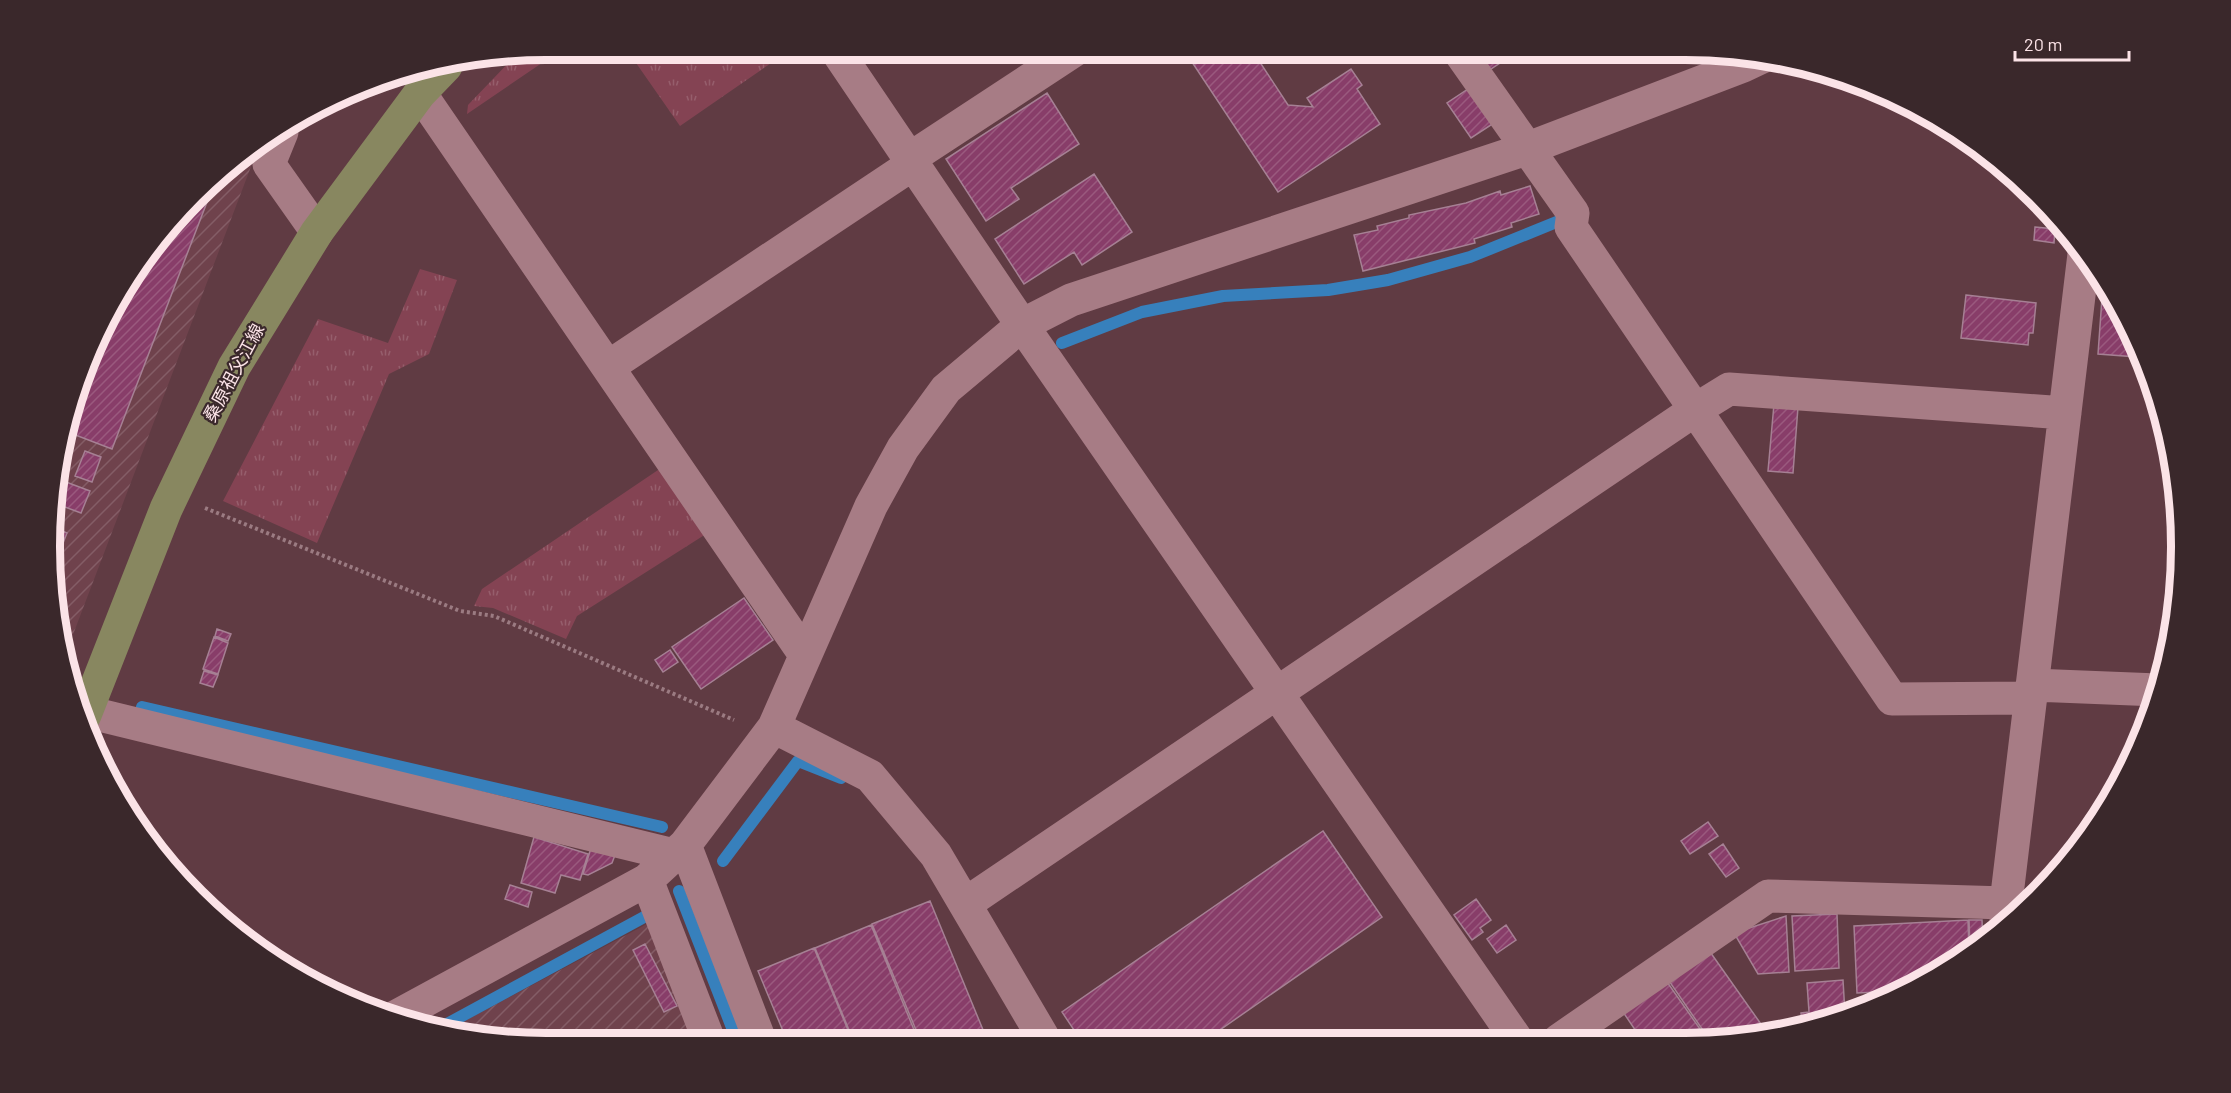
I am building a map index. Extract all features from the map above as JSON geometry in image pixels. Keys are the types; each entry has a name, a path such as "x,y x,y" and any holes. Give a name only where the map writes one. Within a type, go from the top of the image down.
{"main road":[{"name":"桑原祖父江線","path":"88,709 172,495 234,367 317,232 420,93 440,72"}],"street":[{"path":"843,60 1022,325 1512,1033"},
{"path":"608,367 1061,60"},
{"path":"1465,60 1573,213 1571,227 1892,699 2032,691 2149,690"},
{"path":"405,1011 647,880 679,850 771,731 870,506 903,448 946,389 1022,325 1071,300 1526,149 1747,64"},
{"path":"420,93 805,656"},
{"path":"279,140 269,164 317,232"},
{"path":"2009,908 2032,691 2082,267"},
{"path":"965,904 1729,389 2065,413"},
{"path":"90,715 679,850"},
{"path":"771,731 870,776 936,855 1041,1033"},
{"path":"679,850 757,1033"},
{"path":"647,880 706,1033"},
{"path":"1569,1033 1768,896 2005,912"}],"path":[{"path":"172,495 460,611 494,616 771,731"}],"shaded area":[{"path":"254,158 70,643 61,578 60,546 64,483 77,421 97,360 125,303 161,250 202,202"},
{"path":"647,924 690,1033 515,1032 457,1025"}],"green space":[{"path":"546,60 467,114 468,105 510,61"},
{"path":"634,60 776,60 680,126"},
{"path":"420,269 457,280 429,354 389,374 317,543 223,501 318,319 388,343"},
{"path":"661,468 706,534 577,616 566,639 493,608 474,606 482,589"}],"building":[{"path":"1191,60 1259,60 1288,105 1313,107 1307,98 1351,69 1362,85 1357,89 1380,124 1278,192"},
{"path":"1481,60 1503,61 1488,71"},
{"path":"1471,87 1494,123 1471,138 1447,103"},
{"path":"1047,93 1079,144 1011,188 1019,199 986,221 946,159"},
{"path":"1094,174 1132,232 1082,265 1074,252 1024,284 995,239"},
{"path":"1530,186 1539,214 1511,223 1512,227 1474,239 1475,243 1363,271 1354,235 1378,230 1377,226 1409,218 1409,215 1466,203 1500,191 1501,195"},
{"path":"210,195 112,449 74,434 97,360 125,303 142,276 181,226"},
{"path":"2035,227 2052,229 2055,232 2054,243 2034,240"},
{"path":"1966,295 2036,303 2033,333 2029,333 2028,345 1961,338"},
{"path":"2102,298 2103,298 2132,357 2098,354"},
{"path":"1774,404 1798,407 1793,473 1768,471"},
{"path":"85,451 101,457 92,482 75,476"},
{"path":"64,481 90,491 81,513 62,506"},
{"path":"61,530 67,533 60,550"},
{"path":"744,598 773,640 701,689 672,647"},
{"path":"217,629 231,634 228,641 215,636"},
{"path":"214,637 228,643 218,674 203,669"},
{"path":"670,650 678,662 663,672 655,660"},
{"path":"204,671 218,675 213,687 200,683"},
{"path":"1708,822 1718,836 1690,854 1681,841"},
{"path":"1323,831 1382,917 1215,1033 1076,1033 1062,1012"},
{"path":"534,837 588,854 580,880 561,875 555,893 521,883"},
{"path":"1723,844 1739,868 1726,877 1709,854"},
{"path":"591,848 615,855 612,863 588,875 583,874"},
{"path":"510,885 532,892 528,907 505,899"},
{"path":"1476,899 1491,920 1480,928 1483,932 1472,940 1454,915"},
{"path":"930,901 984,1033 917,1033 872,924"},
{"path":"1837,914 1839,968 1795,971 1792,916"},
{"path":"1786,916 1789,972 1758,974 1734,933"},
{"path":"1968,920 1969,941 1928,968 1900,983 1880,992 1857,993 1854,926"},
{"path":"1969,920 1982,920 1982,931 1970,940"},
{"path":"871,925 915,1033 850,1033 815,948"},
{"path":"1506,925 1516,940 1497,953 1487,939"},
{"path":"645,944 677,1006 664,1012 633,950"},
{"path":"814,948 849,1033 784,1033 758,971"},
{"path":"1708,949 1763,1027 1704,1032 1667,978"},
{"path":"1665,979 1702,1032 1637,1033 1621,1009"},
{"path":"1843,980 1845,1006 1801,1018 1801,1013 1809,1012 1807,983"}],"waterway":[{"path":"1062,343 1142,312 1223,296 1328,290 1388,280 1470,257 1559,221"},
{"path":"142,707 662,827"},
{"path":"723,861 798,761 841,778"},
{"path":"679,891 734,1033"},
{"path":"449,1023 646,916"}]}
